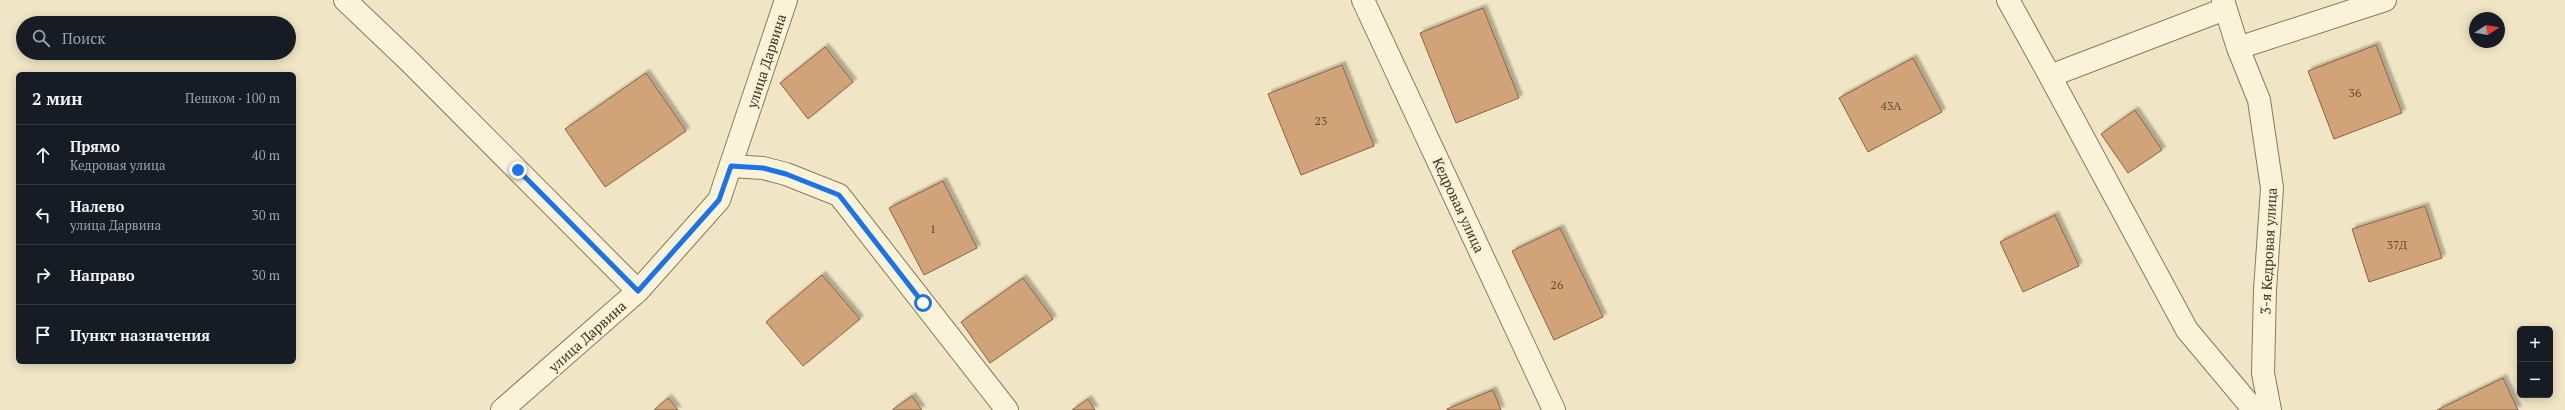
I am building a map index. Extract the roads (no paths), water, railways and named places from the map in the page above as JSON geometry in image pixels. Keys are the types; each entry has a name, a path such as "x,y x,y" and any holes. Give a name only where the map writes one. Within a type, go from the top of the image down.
{"street":[{"path":"346,0 409,60 638,291"},
{"name":"улица Дарвина","path":"517,406 638,291 719,200 786,0"},
{"name":"Кедровая улица","path":"1363,0 1554,410"},
{"path":"2008,0 2187,330 2254,410"},
{"path":"2238,48 2384,0"},
{"path":"2050,76 2224,4"},
{"name":"3-я Кедровая улица","path":"2224,4 2238,48 2259,100 2272,188 2265,290 2264,373 2270,410"},
{"path":"731,166 763,168 786,174 839,195 1007,410"}]}
